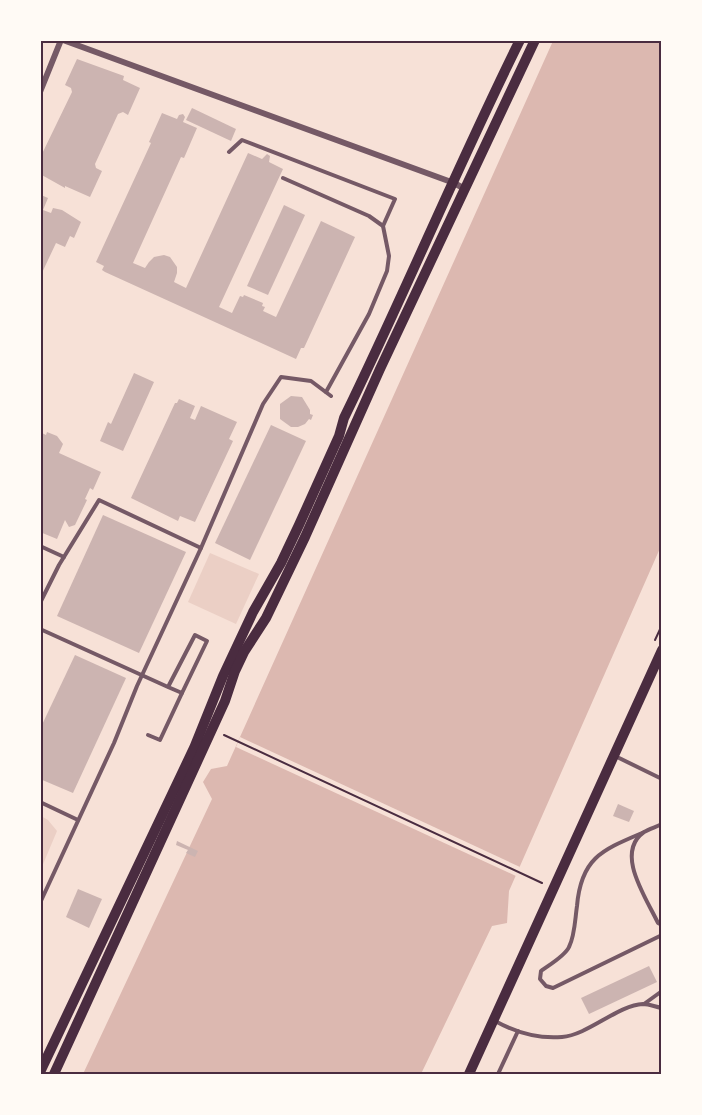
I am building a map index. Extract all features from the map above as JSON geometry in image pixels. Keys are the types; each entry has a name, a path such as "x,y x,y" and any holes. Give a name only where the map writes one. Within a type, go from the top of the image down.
{"main road":[{"path":"40,1072 194,748 223,675 299,525 339,436 344,417 454,183 477,126 520,40"},
{"path":"54,1074 225,701 235,671 244,652 266,618 535,40"},
{"path":"469,1074 662,650"}],"street":[{"path":"40,92 62,40 454,183 465,189"}],"lane":[{"path":"229,153 242,140 395,199 383,226 389,256 387,271 369,314 326,392"},
{"path":"283,178 369,216 383,226"},
{"path":"40,903 114,743 263,404 281,377 310,381 331,396"},
{"path":"351,403 358,408 360,415"},
{"path":"40,603 99,500 201,548"},
{"path":"40,546 64,558"},
{"path":"40,629 182,693"},
{"path":"148,735 160,740 207,641 195,635 168,687"},
{"path":"614,755 662,779"},
{"path":"40,802 78,820"},
{"path":"662,824 610,847 591,861 581,877 569,949 541,971 540,979 546,986 553,988 662,935"},
{"path":"642,833 632,851 632,869 658,923 662,925"},
{"path":"494,1021 518,1031 562,1037 643,1004 662,991"},
{"path":"643,1004 662,1008"},
{"path":"498,1074 518,1031"}],"path":[{"path":"219,732 545,884"}],"shaded area":[{"path":"553,41 661,41 661,546 509,891 507,923 492,926 421,1074 83,1074 212,799 203,782 211,769 227,766"},
{"path":"210,553 259,574 236,624 188,602"},
{"path":"41,816 48,820 57,831 41,869"}],"pier":[{"path":"240,737 520,867 516,876 236,747"}],"building":[{"path":"77,59 124,76 123,80 140,88 128,115 123,112 118,114 95,164 96,168 102,171 90,197 65,186 65,188 40,174 40,158 72,92 71,88 65,85"},
{"path":"192,108 236,129 231,141 186,120"},
{"path":"162,113 177,119 183,114 185,117 183,122 197,128 184,158 181,157 133,263 145,268 154,257 164,255 170,257 177,267 174,282 186,288 248,153 262,159 267,154 270,156 269,162 283,169 219,307 232,313 240,296 244,295 263,303 262,306 265,307 263,311 276,317 321,221 355,237 304,348 301,348 296,359 105,272 102,270 104,266 96,262 151,143 149,142"},
{"path":"41,195 48,198 43,210 51,213 53,208 62,210 81,222 74,238 70,236 65,247 56,243 40,277"},
{"path":"284,205 305,215 268,295 247,286"},
{"path":"134,373 154,382 123,451 100,441 108,422 111,424"},
{"path":"291,396 302,397 310,414 313,415 311,420 309,419 298,427 291,427 280,419 280,404"},
{"path":"179,399 195,406 190,418 195,420 201,406 237,422 229,439 233,441 195,522 180,516 178,521 131,498 175,403"},
{"path":"271,425 306,441 250,560 215,543"},
{"path":"40,432 57,436 63,444 59,453 101,472 93,490 90,488 75,525 69,527 65,520 57,539 40,532"},
{"path":"103,515 186,552 139,653 57,616"},
{"path":"75,655 126,678 73,793 40,779 40,729"},
{"path":"618,804 634,811 629,822 613,816"},
{"path":"177,841 198,851 195,857 186,853 188,850 176,845"},
{"path":"78,889 102,899 89,928 66,917"},
{"path":"649,966 657,982 589,1014 581,998"}]}
